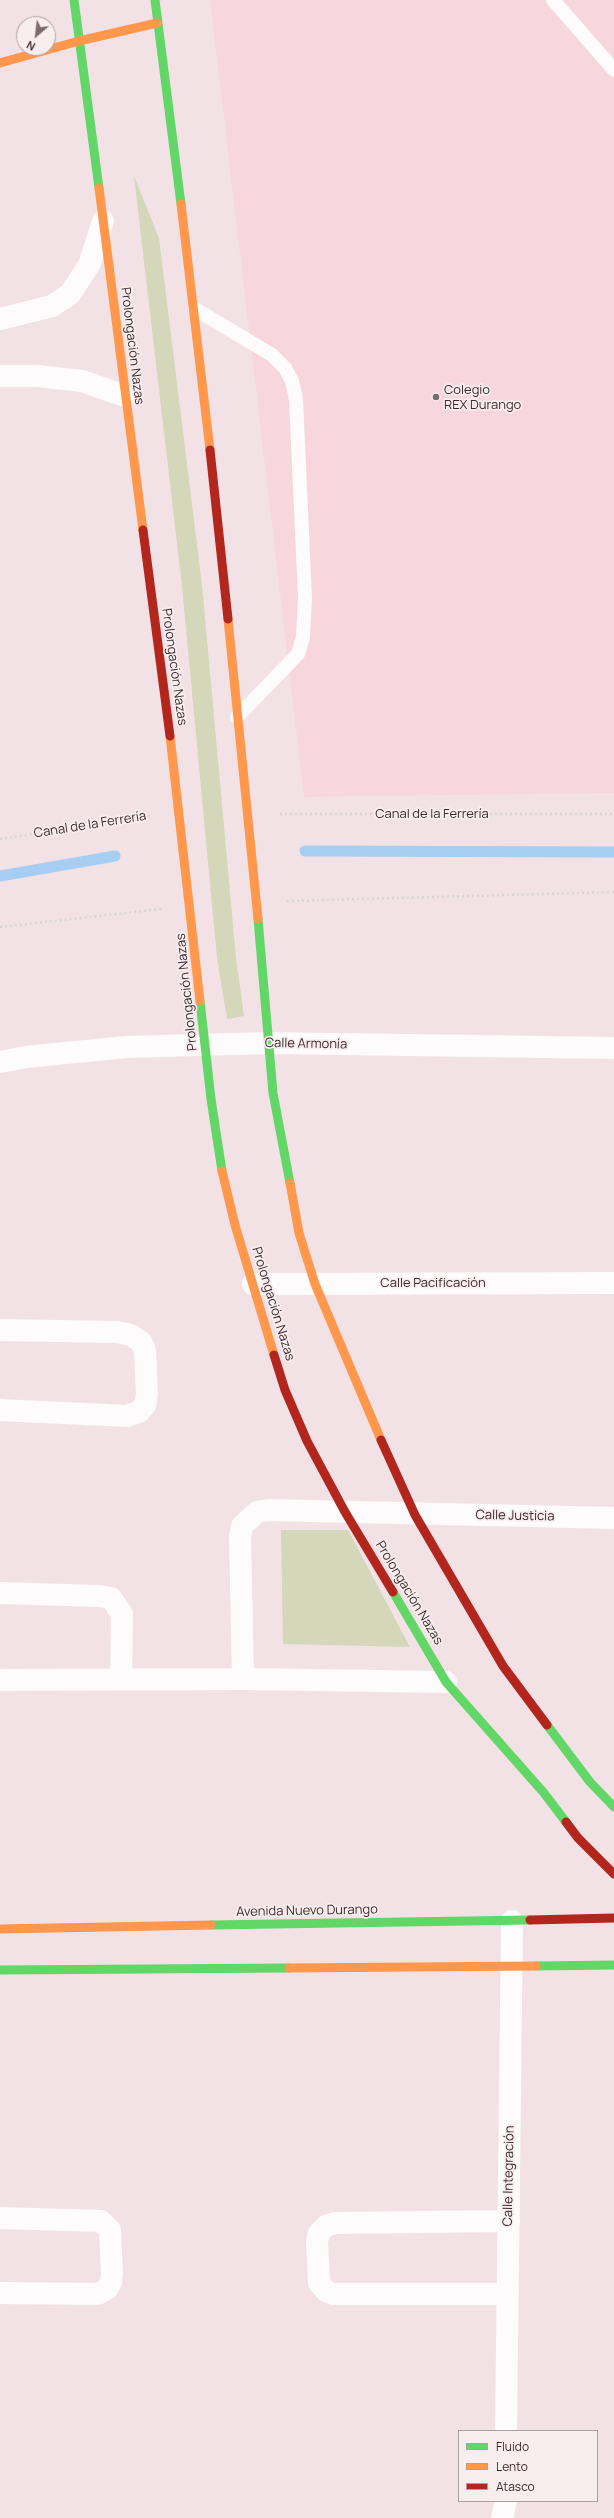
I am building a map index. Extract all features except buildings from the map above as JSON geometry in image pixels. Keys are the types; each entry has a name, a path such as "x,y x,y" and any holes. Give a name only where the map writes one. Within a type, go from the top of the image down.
{"main road":[{"name":"Prolongación Nazas","path":"74,0 180,811 206,1045 222,1170 253,1284 285,1390 308,1442 345,1512 446,1682 544,1793 578,1838 614,1874"},
{"path":"155,0 195,309 237,717 249,815 273,1093 284,1159 299,1233 315,1284 385,1453 415,1515 503,1666 590,1782 614,1807"},
{"path":"0,63 80,41 157,23"},
{"name":"Avenida Nuevo Durango","path":"0,1929 614,1918"},
{"path":"0,1970 614,1965"}],"street":[{"path":"0,319 52,306 70,294 89,265 103,221"},
{"path":"0,376 38,376 82,381 125,396"},
{"name":"Calle Armonía","path":"0,1062 26,1057 126,1047 206,1045 268,1044 614,1048"},
{"name":"Calle Pacificación","path":"253,1284 614,1283"},
{"path":"0,1330 117,1332 131,1335 141,1342 145,1350 147,1395 145,1405 139,1412 127,1416 0,1410"},
{"name":"Calle Justicia","path":"243,1679 240,1536 242,1526 257,1512 268,1510 415,1515 614,1518"},
{"path":"0,1593 99,1596 111,1598 122,1614 121,1679"},
{"path":"0,1680 243,1679 446,1682"},
{"name":"Calle Integración","path":"506,2430 512,1921"},
{"path":"0,2218 92,2219 107,2225 110,2230 112,2273 111,2282 107,2289 98,2294 0,2293"},
{"path":"508,2294 333,2294 326,2291 319,2283 317,2242 319,2233 326,2226 335,2223 509,2221"},
{"path":"502,2518 506,2502"}],"lane":[{"path":"553,0 614,70"},
{"path":"195,309 272,355 285,368 292,381 296,399 305,598 303,637 298,654 237,717"}],"path":[{"name":"Canal de la Ferrería","path":"0,840 180,811"},
{"name":"Canal de la Ferrería","path":"249,815 614,814"},
{"path":"256,902 614,892"},
{"path":"0,927 191,906"}],"shaded area":[{"name":"Colegio REX Durango","path":"210,0 614,0 614,793 304,797"}],"green space":[{"path":"134,176 159,238 202,585 236,958 244,1016 227,1019 217,958 182,586"},
{"path":"281,1530 348,1530 410,1647 283,1644"}],"waterway":[{"path":"305,851 614,852"},
{"path":"0,876 115,856"}],"traffic: fast":[{"path":"74,0 99,188"},
{"path":"155,0 181,204"},
{"path":"258,919 273,1093 290,1183"},
{"path":"200,1001 211,1099 222,1171"},
{"path":"393,1592 446,1682 544,1793 566,1822"},
{"path":"547,1725 590,1782 614,1807"},
{"path":"211,1925 530,1920"},
{"path":"536,1966 614,1965"},
{"path":"0,1970 289,1968"}],"traffic: slow":[{"path":"0,63 79,41 157,23"},
{"path":"99,188 143,530"},
{"path":"181,204 210,450"},
{"path":"228,619 258,919"},
{"path":"170,736 200,1001"},
{"path":"222,1171 235,1225 274,1355"},
{"path":"290,1183 299,1233 315,1284 381,1440"},
{"path":"0,1929 211,1925"},
{"path":"289,1968 536,1966"}],"traffic: jam":[{"path":"210,450 228,619"},
{"path":"143,530 170,736"},
{"path":"274,1355 285,1390 307,1441 345,1512 393,1592"},
{"path":"381,1440 415,1515 503,1666 547,1725"},
{"path":"566,1822 578,1838 614,1874"},
{"path":"530,1920 614,1918"}],"place":[{"name":"Colegio REX Durango","path":"436,397"}]}
